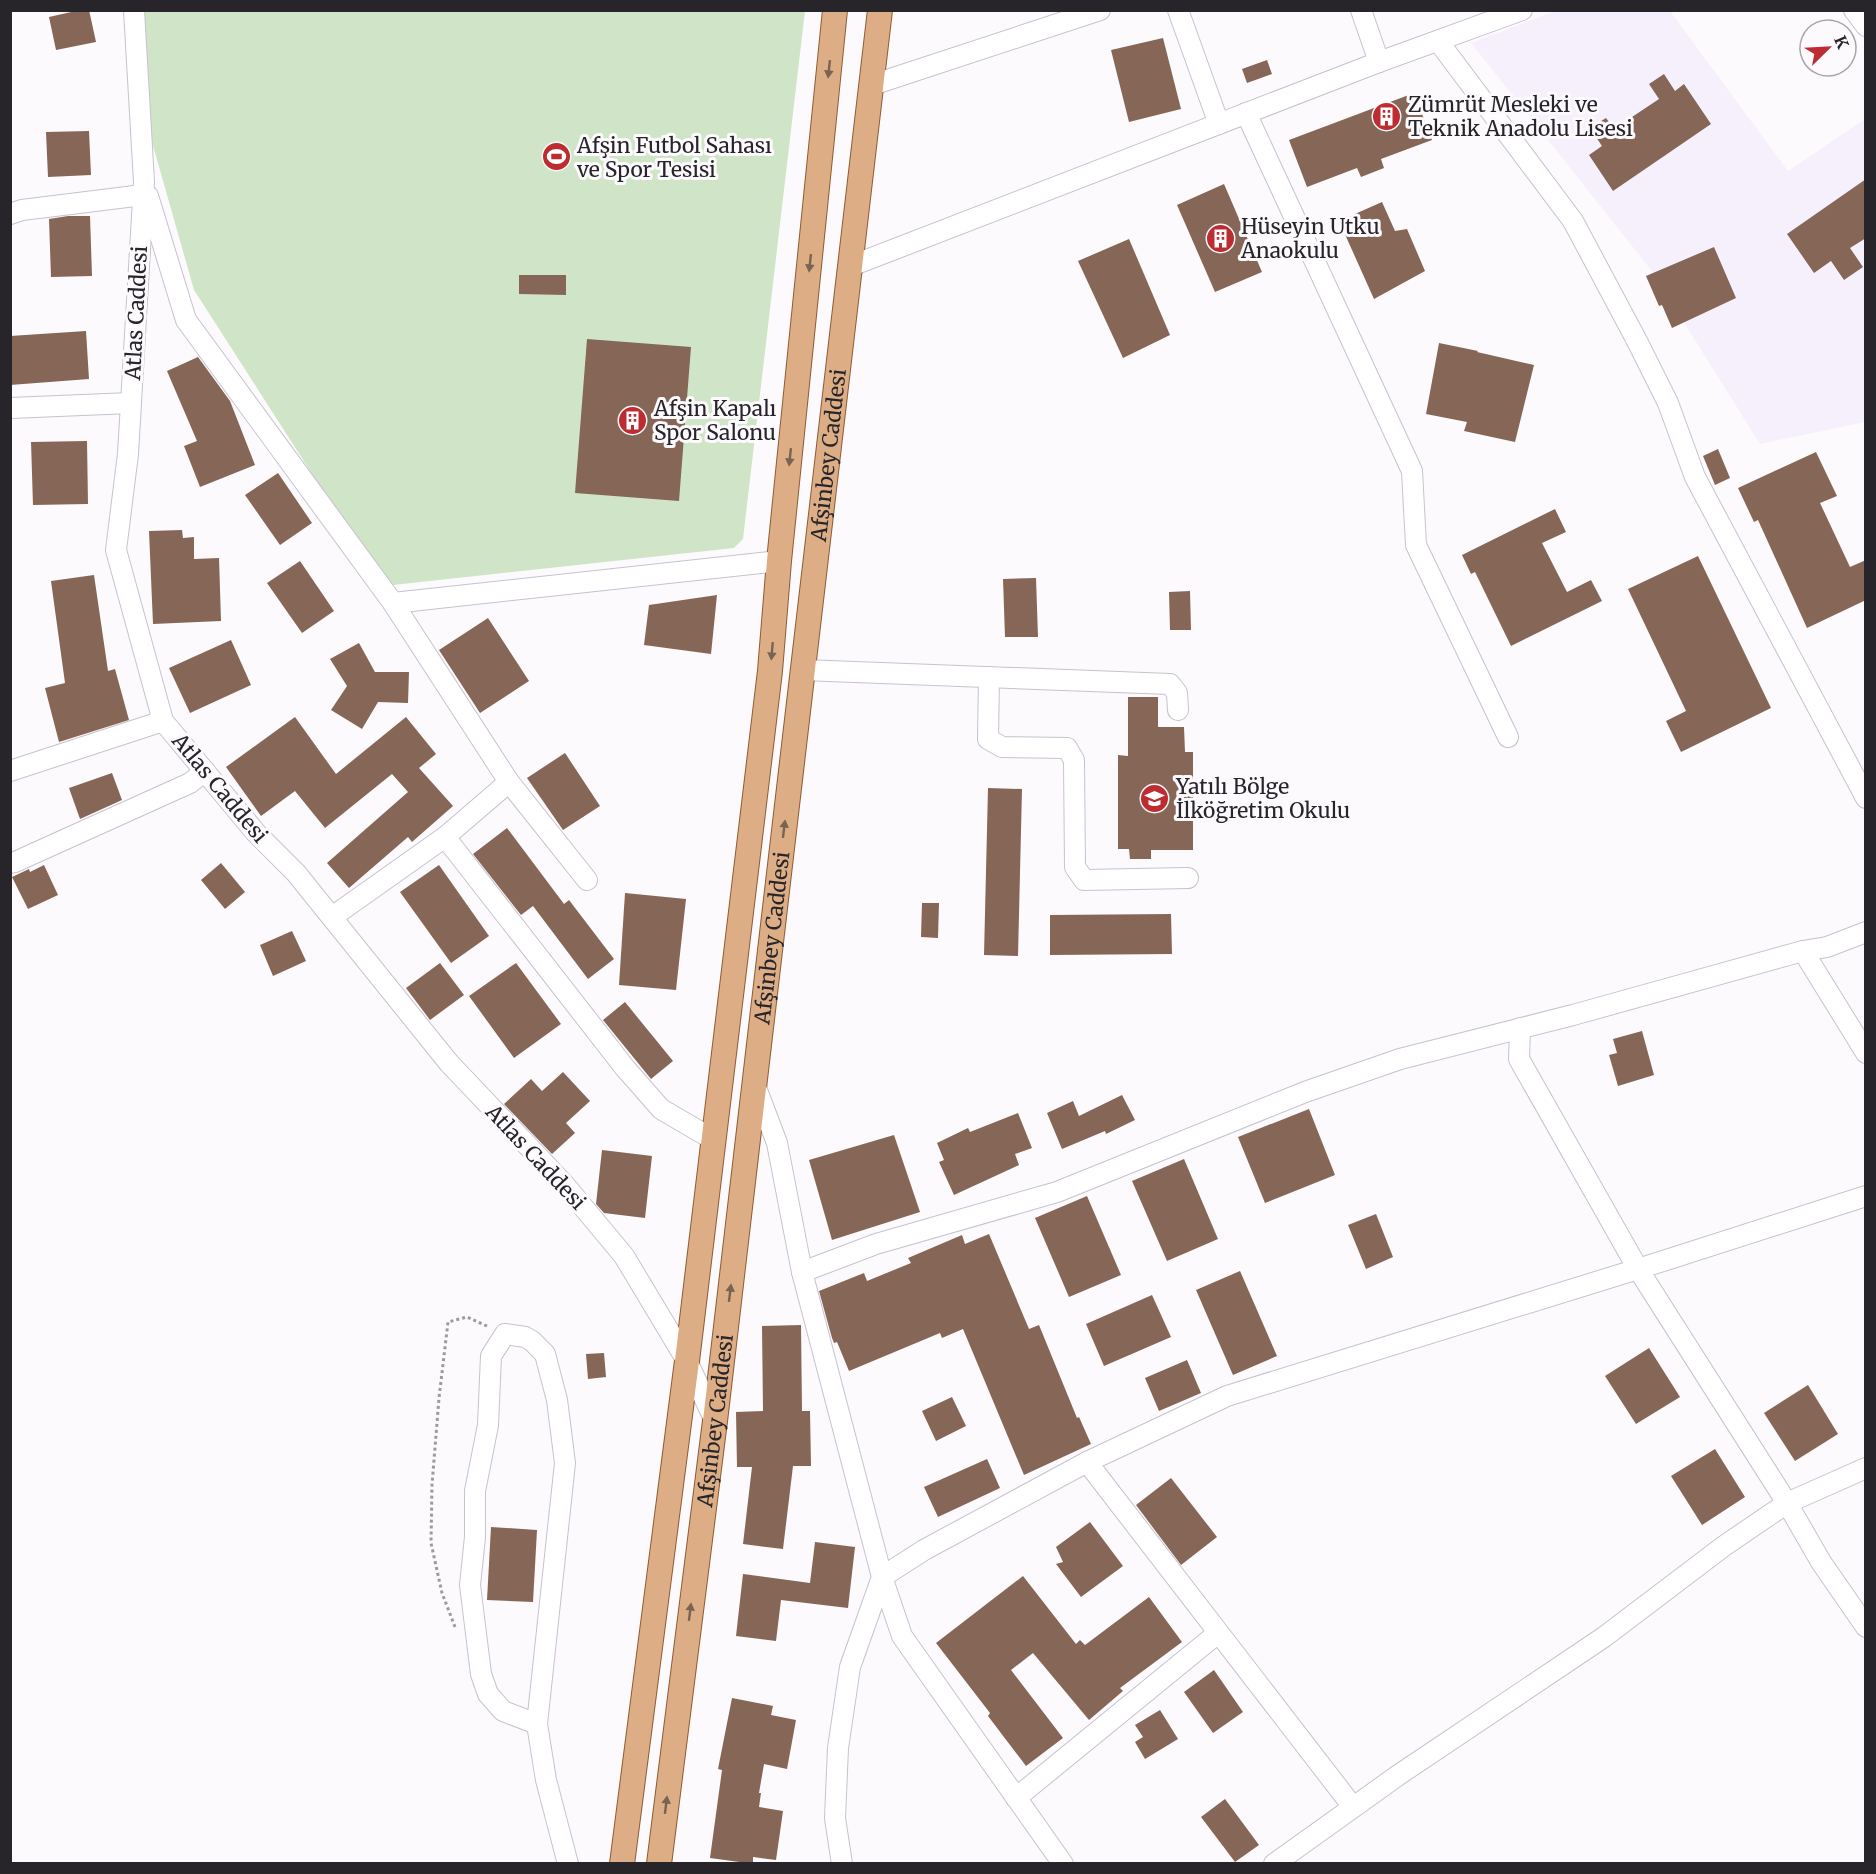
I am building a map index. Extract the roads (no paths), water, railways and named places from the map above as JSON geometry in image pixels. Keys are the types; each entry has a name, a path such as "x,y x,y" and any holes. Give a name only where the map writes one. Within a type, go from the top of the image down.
{"main road":[{"name":"Afşinbey Caddesi","path":"622,1863 687,1361 770,671 779,561 835,10"},
{"name":"Afşinbey Caddesi","path":"659,1863 714,1421 880,10"}],"street":[{"name":"Atlas Caddesi","path":"134,10 144,188 128,454 116,550 163,721 256,833 296,873 449,1063 564,1184 624,1256 687,1361 714,1421"},
{"path":"872,86 1100,10"},
{"path":"1178,10 1219,124"},
{"path":"1360,10 1379,62"},
{"path":"851,266 1379,62 1522,10"},
{"path":"1854,10 1866,26"},
{"path":"1438,41 1573,221 1668,403 1695,477 1866,798"},
{"path":"1246,113 1412,471 1416,545 1508,737"},
{"path":"10,214 144,188 186,320 393,603 509,782 587,880"},
{"path":"10,408 131,403"},
{"path":"393,603 779,561"},
{"path":"803,670 1170,684 1177,693 1178,710"},
{"path":"989,677 988,739 1002,747 1066,748 1074,760 1075,867 1084,880 1188,878"},
{"path":"10,771 163,721"},
{"path":"10,863 190,783 205,771"},
{"path":"332,917 445,837 509,782"},
{"path":"445,837 626,1068 661,1109 714,1140"},
{"path":"802,1272 876,1244 1057,1192 1305,1092 1390,1063 1803,951 1827,947 1866,932"},
{"path":"1803,951 1866,1053"},
{"path":"1520,1028 1519,1059 1638,1269 1821,1562 1866,1627"},
{"path":"754,1084 777,1143 802,1272 882,1577 902,1636 1063,1863"},
{"path":"842,1863 835,1818 838,1748 850,1667 882,1577 924,1550 1087,1462 1227,1396 1866,1196"},
{"path":"537,1724 503,1711 488,1694 481,1674 470,1585 475,1538 475,1491 488,1425 491,1356 505,1334 525,1337 545,1354 557,1400 565,1463 537,1724 546,1780 568,1863"},
{"path":"1087,1462 1353,1807"},
{"path":"1274,1863 1604,1636 1724,1546 1786,1503 1866,1468"},
{"path":"1016,1798 1218,1633"}],"place":[{"name":"Zümrüt Mesleki ve Teknik Anadolu Lisesi","path":"1387,116"},
{"name":"Afşin Futbol Sahası ve Spor Tesisi","path":"556,157"},
{"name":"Hüseyin Utku Anaokulu","path":"1220,238"},
{"name":"Afşin Kapalı Spor Salonu","path":"633,420"},
{"name":"Yatılı Bölge İlköğretim Okulu","path":"1155,798"}]}
